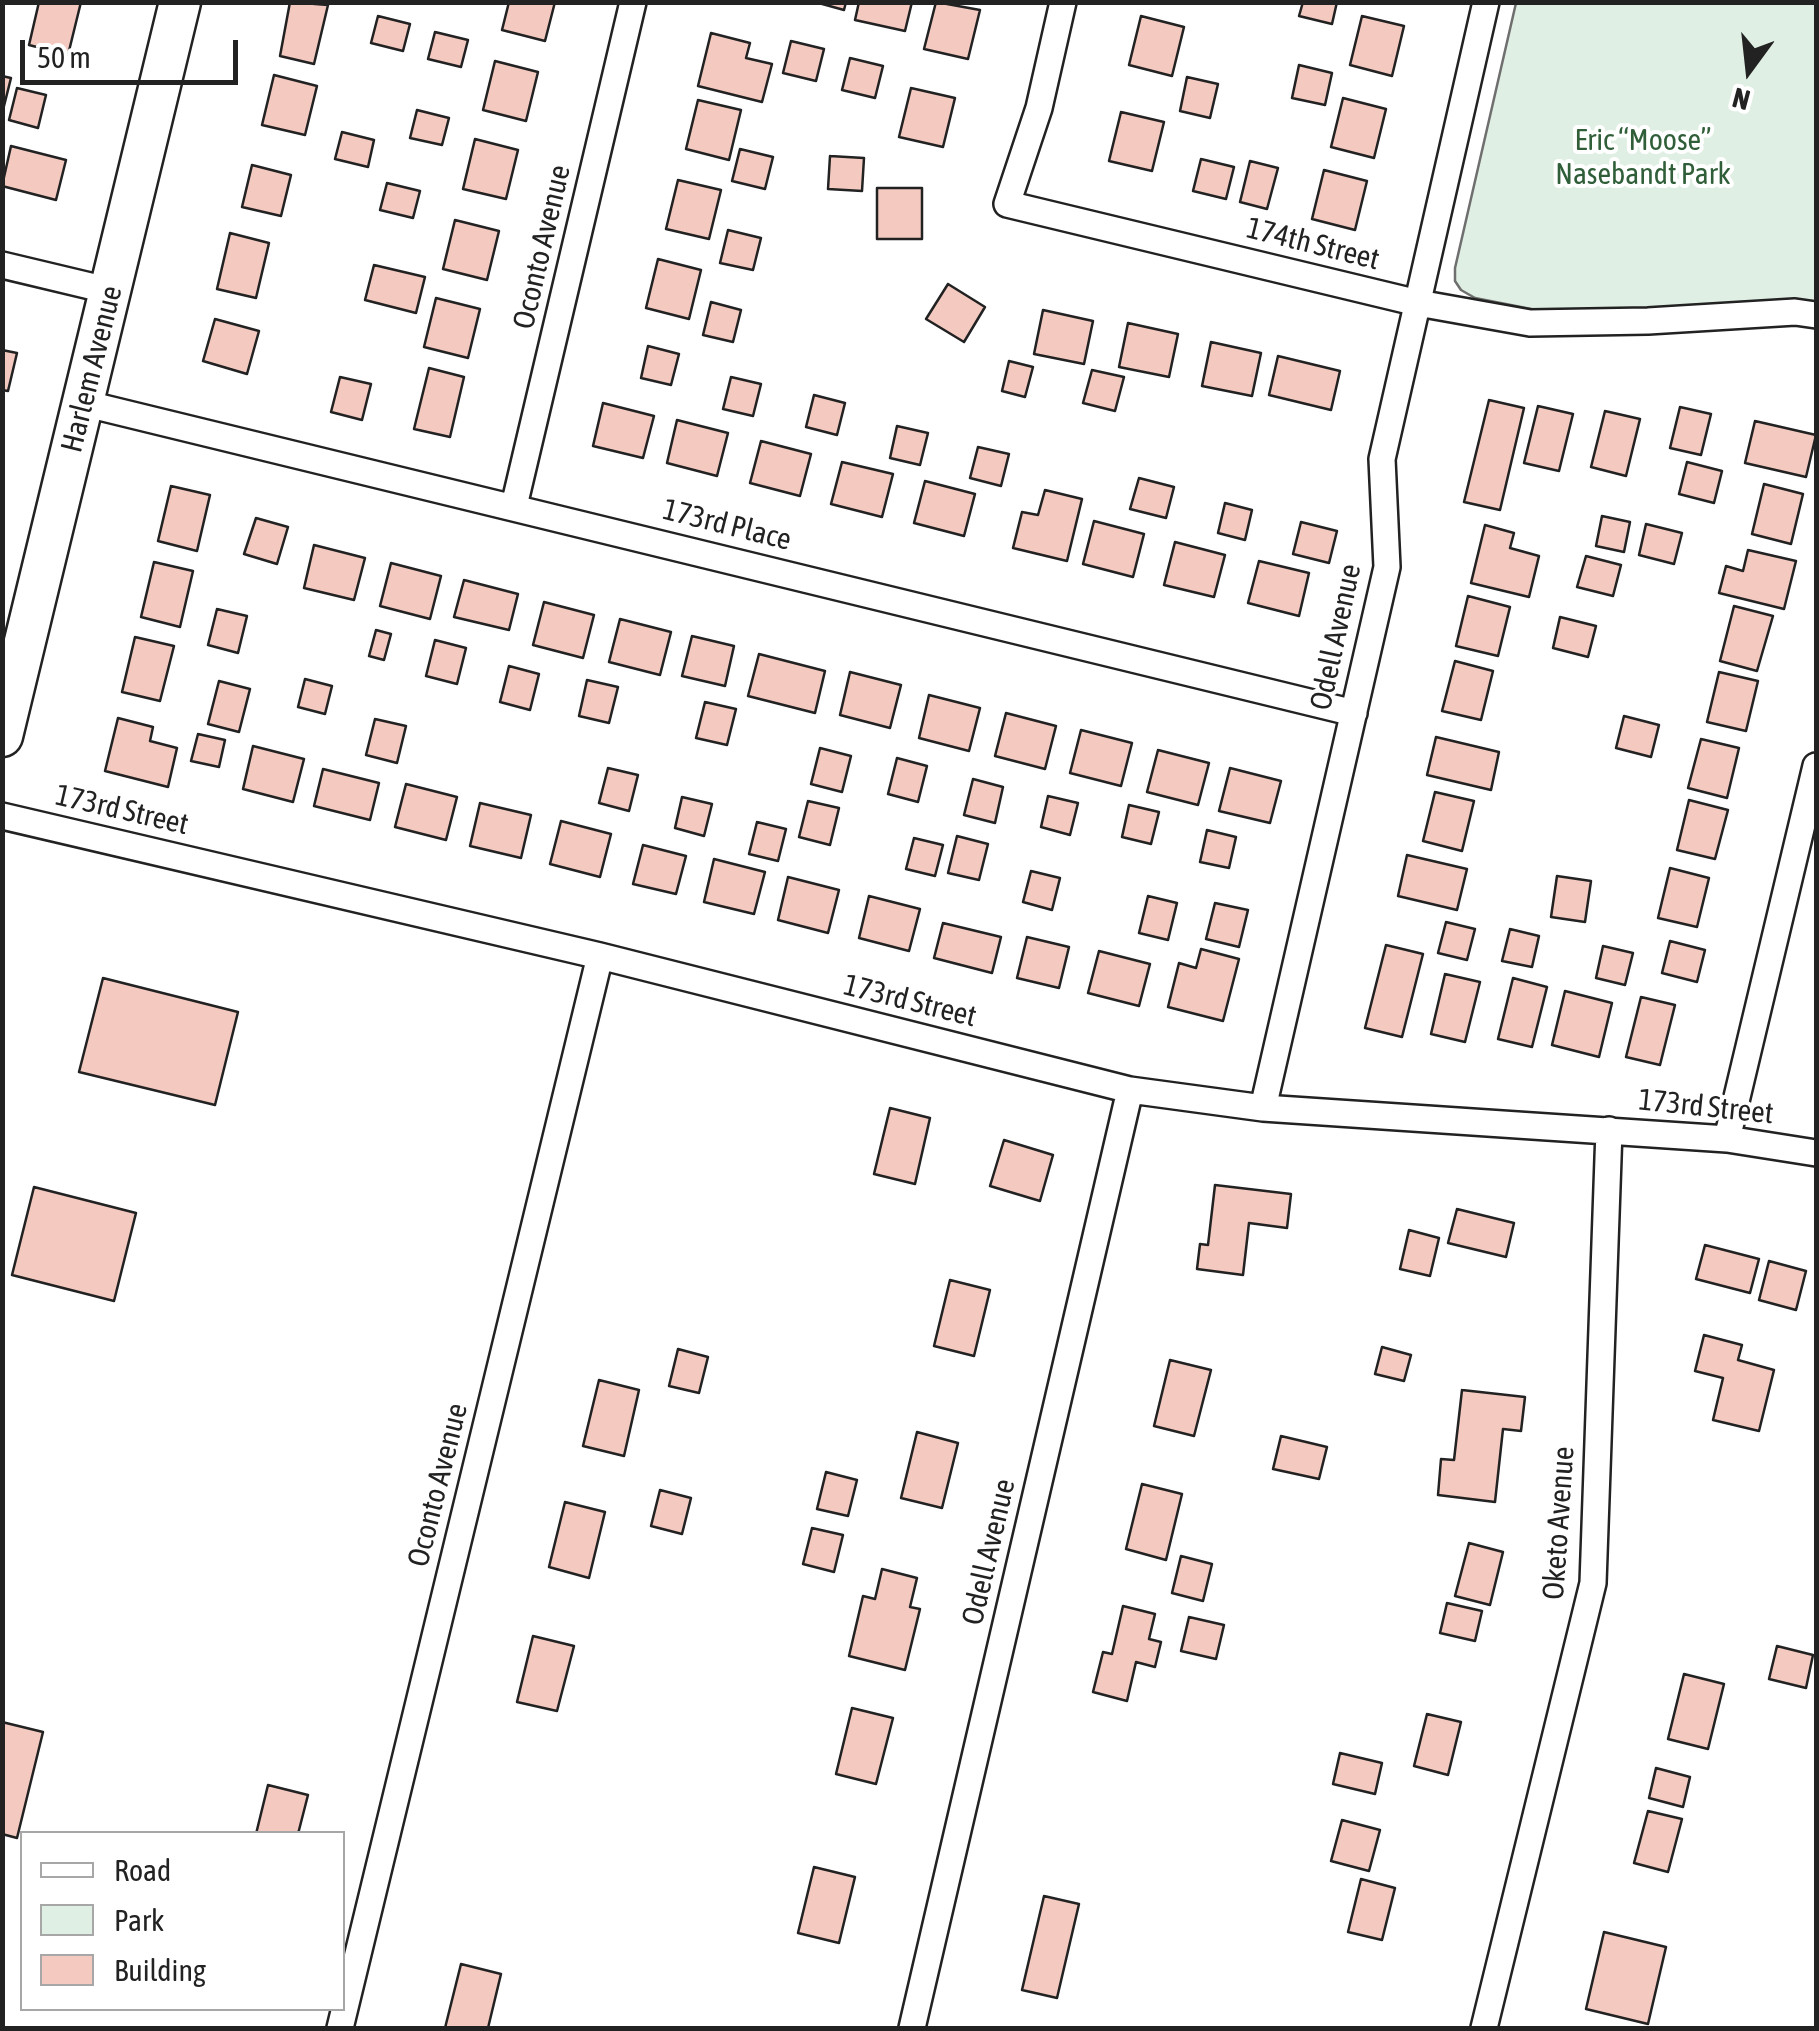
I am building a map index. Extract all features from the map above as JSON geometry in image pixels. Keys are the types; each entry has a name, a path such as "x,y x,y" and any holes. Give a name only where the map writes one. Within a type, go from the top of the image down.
{"main road":[{"name":"Harlem Avenue","path":"2,736 180,2"}],"street":[{"name":"Oconto Avenue","path":"514,506 633,2"},
{"name":"174th Street","path":"1063,2 1039,108 1007,204 1418,303 1530,323 1795,312 1816,315"},
{"name":"Odell Avenue","path":"1263,1108 1387,567 1382,459 1486,2"},
{"path":"2,265 110,291"},
{"name":"173rd Place","path":"83,403 1354,713"},
{"path":"1727,1139 1816,766"},
{"name":"173rd Street","path":"2,816 600,956 1130,1090 1263,1108 1727,1139 1816,1153"},
{"name":"Oconto Avenue","path":"345,2007 600,956"},
{"name":"Odell Avenue","path":"912,2028 1130,1090"},
{"name":"Oketo Avenue","path":"1484,2028 1593,1582 1608,1130"}],"green space":[{"name":"Eric “Moose” Nasebandt Park","path":"1516,3 1816,3 1816,302 1567,316 1475,298 1461,290 1455,281 1455,268"}],"building":[{"path":"39,2 81,2 68,55 29,45"},
{"path":"290,2 328,5 314,64 280,56"},
{"path":"509,2 555,2 545,41 502,30"},
{"path":"815,2 846,2 844,10"},
{"path":"859,2 912,2 905,31 855,20"},
{"path":"936,2 980,10 968,59 924,49"},
{"path":"1303,2 1337,2 1332,24 1299,16"},
{"path":"378,16 410,24 403,51 371,43"},
{"path":"1141,16 1184,27 1172,76 1129,65"},
{"path":"1362,16 1404,26 1392,76 1350,65"},
{"path":"435,32 468,40 461,67 428,59"},
{"path":"711,33 750,43 746,58 772,64 762,102 698,86"},
{"path":"791,41 824,49 816,81 783,73"},
{"path":"850,58 883,66 875,98 842,90"},
{"path":"495,61 538,72 526,121 483,110"},
{"path":"1299,65 1332,73 1325,105 1292,98"},
{"path":"274,75 317,86 305,135 262,125"},
{"path":"2,76 11,78 3,110 2,110"},
{"path":"1187,77 1218,84 1210,118 1180,111"},
{"path":"17,88 46,95 38,128 9,120"},
{"path":"911,88 955,98 943,147 899,137"},
{"path":"1343,98 1386,109 1374,158 1331,147"},
{"path":"698,100 741,110 729,160 686,149"},
{"path":"417,110 449,118 442,145 410,138"},
{"path":"1121,112 1164,122 1152,171 1109,161"},
{"path":"342,132 374,140 368,167 335,159"},
{"path":"475,139 518,150 506,199 463,189"},
{"path":"11,146 66,160 56,200 2,186"},
{"path":"740,149 773,157 765,189 732,181"},
{"path":"830,156 864,158 862,191 828,189"},
{"path":"1201,159 1234,167 1226,199 1193,191"},
{"path":"1250,161 1278,168 1267,209 1240,202"},
{"path":"252,165 291,175 281,216 242,207"},
{"path":"1324,170 1367,181 1355,230 1312,219"},
{"path":"678,180 721,190 709,239 666,229"},
{"path":"387,183 420,191 413,218 380,210"},
{"path":"877,188 922,188 922,239 877,239"},
{"path":"455,220 499,231 487,280 443,269"},
{"path":"728,230 761,238 753,270 720,263"},
{"path":"230,233 269,243 256,298 217,289"},
{"path":"658,259 701,270 689,319 646,308"},
{"path":"374,265 425,277 416,313 365,300"},
{"path":"948,284 985,307 964,342 926,319"},
{"path":"436,298 480,309 468,358 424,347"},
{"path":"711,302 741,310 733,342 703,335"},
{"path":"1043,310 1093,321 1084,364 1034,354"},
{"path":"215,319 259,331 247,374 203,361"},
{"path":"1128,323 1178,334 1169,377 1119,367"},
{"path":"1211,342 1261,353 1252,396 1202,386"},
{"path":"648,346 679,354 671,385 641,378"},
{"path":"2,350 17,353 8,391 2,390"},
{"path":"1278,356 1340,371 1331,410 1269,395"},
{"path":"1009,361 1033,367 1025,397 1002,391"},
{"path":"429,368 464,377 450,437 414,429"},
{"path":"1092,370 1124,377 1115,411 1083,403"},
{"path":"340,377 371,384 362,420 331,412"},
{"path":"731,377 761,384 753,416 723,409"},
{"path":"814,395 845,403 837,435 806,427"},
{"path":"1489,400 1524,408 1500,510 1464,502"},
{"path":"603,403 654,416 643,458 593,446"},
{"path":"1538,406 1573,414 1559,471 1524,463"},
{"path":"1680,407 1711,414 1701,455 1670,448"},
{"path":"1605,411 1640,419 1626,476 1591,467"},
{"path":"677,420 728,433 717,476 667,463"},
{"path":"1755,421 1816,435 1806,477 1745,463"},
{"path":"897,426 928,433 920,465 890,458"},
{"path":"761,441 811,454 800,496 750,483"},
{"path":"978,447 1009,454 1001,486 970,478"},
{"path":"842,462 893,474 882,517 831,504"},
{"path":"1687,462 1722,471 1714,503 1679,494"},
{"path":"1139,478 1174,487 1166,518 1130,509"},
{"path":"925,481 975,494 964,536 914,523"},
{"path":"1764,484 1803,494 1791,544 1752,534"},
{"path":"171,486 210,495 197,551 158,541"},
{"path":"1045,490 1082,499 1067,561 1013,548 1022,512 1038,515"},
{"path":"1225,503 1252,510 1245,540 1218,533"},
{"path":"1602,516 1630,522 1624,552 1596,546"},
{"path":"256,518 288,527 277,564 244,554"},
{"path":"1094,521 1144,534 1133,577 1083,564"},
{"path":"1301,522 1337,531 1329,563 1293,554"},
{"path":"1646,524 1682,533 1674,564 1639,555"},
{"path":"1485,525 1514,533 1510,548 1539,556 1529,597 1471,583"},
{"path":"1175,542 1225,555 1214,597 1164,585"},
{"path":"314,545 365,558 354,600 304,588"},
{"path":"1748,550 1796,561 1784,609 1719,593 1726,566 1743,571"},
{"path":"1586,556 1621,565 1613,596 1577,587"},
{"path":"1259,561 1309,573 1299,616 1248,603"},
{"path":"154,562 193,571 180,627 141,617"},
{"path":"391,563 441,576 430,619 380,606"},
{"path":"464,580 518,594 509,630 454,617"},
{"path":"1468,596 1510,607 1498,656 1456,646"},
{"path":"544,602 594,615 583,658 533,645"},
{"path":"1734,606 1773,616 1757,671 1720,661"},
{"path":"217,609 247,616 238,653 208,645"},
{"path":"1560,617 1596,626 1588,657 1553,648"},
{"path":"620,619 671,632 660,675 609,662"},
{"path":"376,630 391,634 384,660 369,656"},
{"path":"692,636 734,646 725,686 682,676"},
{"path":"135,637 174,646 160,701 122,692"},
{"path":"435,640 466,648 457,684 426,676"},
{"path":"759,654 825,671 815,713 748,696"},
{"path":"1455,661 1493,671 1481,720 1442,711"},
{"path":"509,666 539,674 530,710 500,702"},
{"path":"850,672 901,685 890,728 840,715"},
{"path":"1719,672 1758,681 1746,731 1707,722"},
{"path":"305,679 332,686 325,714 298,707"},
{"path":"587,680 618,687 609,723 579,716"},
{"path":"219,681 250,689 239,732 208,724"},
{"path":"929,695 980,708 969,751 919,738"},
{"path":"705,702 736,709 727,745 696,738"},
{"path":"1006,713 1056,726 1045,769 995,756"},
{"path":"1624,716 1659,725 1651,757 1616,748"},
{"path":"118,718 153,727 150,741 177,748 168,787 105,771"},
{"path":"375,719 406,726 397,763 366,755"},
{"path":"1081,730 1132,743 1121,786 1070,773"},
{"path":"198,734 225,740 219,767 191,761"},
{"path":"1436,737 1499,752 1491,790 1427,775"},
{"path":"1701,739 1739,748 1727,798 1688,788"},
{"path":"253,746 304,759 293,802 243,789"},
{"path":"820,748 851,756 842,792 811,784"},
{"path":"1158,750 1209,763 1198,805 1147,792"},
{"path":"897,758 927,766 918,802 888,794"},
{"path":"608,768 638,775 629,811 599,803"},
{"path":"1230,768 1281,781 1270,823 1219,811"},
{"path":"323,769 379,783 370,820 314,806"},
{"path":"973,779 1003,787 995,823 964,815"},
{"path":"406,784 457,797 446,840 395,827"},
{"path":"1435,792 1474,801 1462,851 1423,841"},
{"path":"1048,796 1078,803 1070,835 1041,827"},
{"path":"682,797 712,804 704,836 675,828"},
{"path":"1689,800 1728,810 1715,859 1677,850"},
{"path":"808,801 839,808 830,845 799,837"},
{"path":"480,803 531,815 521,858 470,846"},
{"path":"1129,805 1159,812 1151,844 1122,837"},
{"path":"561,821 611,834 600,877 550,864"},
{"path":"757,822 786,829 778,861 749,854"},
{"path":"1207,830 1236,837 1229,868 1200,862"},
{"path":"957,836 988,844 979,880 948,873"},
{"path":"914,838 943,845 935,876 906,869"},
{"path":"643,845 686,856 676,894 633,884"},
{"path":"1407,855 1467,869 1457,910 1398,896"},
{"path":"714,859 765,872 754,914 704,902"},
{"path":"1670,868 1709,878 1697,927 1658,918"},
{"path":"1031,871 1060,878 1052,910 1023,902"},
{"path":"1557,876 1591,881 1585,922 1551,917"},
{"path":"788,877 839,890 828,933 778,920"},
{"path":"869,896 920,909 909,951 859,938"},
{"path":"1148,896 1177,903 1168,940 1139,933"},
{"path":"1215,903 1248,910 1239,947 1206,939"},
{"path":"1446,922 1475,929 1467,960 1438,953"},
{"path":"943,923 1001,937 992,973 934,958"},
{"path":"1510,929 1539,936 1532,967 1502,961"},
{"path":"1027,937 1069,947 1059,988 1017,978"},
{"path":"1670,941 1705,950 1697,982 1662,973"},
{"path":"1386,945 1423,954 1402,1037 1365,1028"},
{"path":"1603,946 1633,953 1625,985 1596,978"},
{"path":"1201,949 1239,959 1223,1021 1168,1007 1179,963 1196,968"},
{"path":"1099,951 1150,964 1139,1006 1088,993"},
{"path":"1445,974 1480,982 1465,1042 1431,1034"},
{"path":"103,978 238,1012 215,1105 79,1072"},
{"path":"1513,978 1547,987 1532,1047 1498,1039"},
{"path":"1565,991 1612,1003 1599,1057 1552,1045"},
{"path":"1641,997 1675,1005 1660,1065 1626,1057"},
{"path":"890,1108 930,1118 915,1184 874,1174"},
{"path":"1004,1140 1053,1155 1040,1201 990,1186"},
{"path":"1215,1185 1291,1194 1287,1228 1249,1223 1243,1275 1197,1269 1200,1244 1208,1245"},
{"path":"34,1187 136,1213 114,1301 12,1275"},
{"path":"1457,1209 1514,1223 1506,1257 1448,1243"},
{"path":"1409,1230 1439,1238 1430,1276 1400,1269"},
{"path":"1705,1245 1759,1259 1750,1293 1696,1279"},
{"path":"1769,1261 1806,1271 1796,1310 1759,1300"},
{"path":"950,1280 990,1290 974,1356 934,1346"},
{"path":"1704,1335 1742,1345 1738,1360 1774,1370 1759,1431 1713,1420 1723,1378 1695,1371"},
{"path":"1382,1347 1411,1355 1404,1381 1375,1374"},
{"path":"678,1349 708,1357 699,1393 669,1386"},
{"path":"1170,1360 1211,1370 1194,1436 1154,1426"},
{"path":"599,1380 639,1390 624,1456 583,1446"},
{"path":"1462,1390 1525,1397 1521,1431 1503,1429 1495,1502 1438,1495 1441,1459 1454,1460"},
{"path":"917,1432 958,1443 942,1508 901,1498"},
{"path":"1281,1436 1327,1447 1319,1479 1273,1469"},
{"path":"826,1472 857,1480 848,1516 817,1509"},
{"path":"1142,1484 1182,1494 1166,1560 1126,1549"},
{"path":"660,1490 691,1498 682,1534 651,1526"},
{"path":"565,1502 605,1512 589,1578 549,1567"},
{"path":"812,1528 843,1535 834,1572 803,1564"},
{"path":"1469,1543 1503,1552 1490,1605 1455,1596"},
{"path":"1181,1556 1212,1564 1203,1601 1172,1593"},
{"path":"882,1569 917,1578 910,1607 920,1609 905,1670 849,1656 863,1596 875,1599"},
{"path":"1447,1603 1482,1611 1475,1641 1440,1633"},
{"path":"1123,1606 1155,1614 1149,1639 1161,1642 1155,1667 1136,1662 1127,1701 1093,1692 1103,1652 1112,1654"},
{"path":"1189,1617 1224,1625 1216,1659 1181,1651"},
{"path":"533,1636 574,1646 557,1711 517,1702"},
{"path":"1777,1646 1813,1655 1806,1688 1769,1679"},
{"path":"1684,1674 1724,1684 1708,1749 1668,1739"},
{"path":"852,1708 893,1718 876,1784 836,1774"},
{"path":"1427,1714 1461,1722 1448,1775 1414,1766"},
{"path":"2,1722 43,1732 17,1838 2,1834"},
{"path":"1340,1753 1382,1763 1375,1794 1333,1784"},
{"path":"1656,1768 1690,1777 1683,1807 1649,1798"},
{"path":"268,1785 308,1795 299,1831 257,1831"},
{"path":"1648,1811 1682,1819 1668,1872 1634,1863"},
{"path":"1342,1820 1380,1830 1369,1871 1331,1861"},
{"path":"814,1867 855,1877 839,1943 798,1933"},
{"path":"1361,1879 1395,1888 1382,1940 1348,1932"},
{"path":"1044,1896 1079,1904 1057,1998 1022,1990"},
{"path":"1604,1932 1666,1947 1648,2024 1586,2009"},
{"path":"461,1964 501,1974 488,2028 445,2028"}]}
